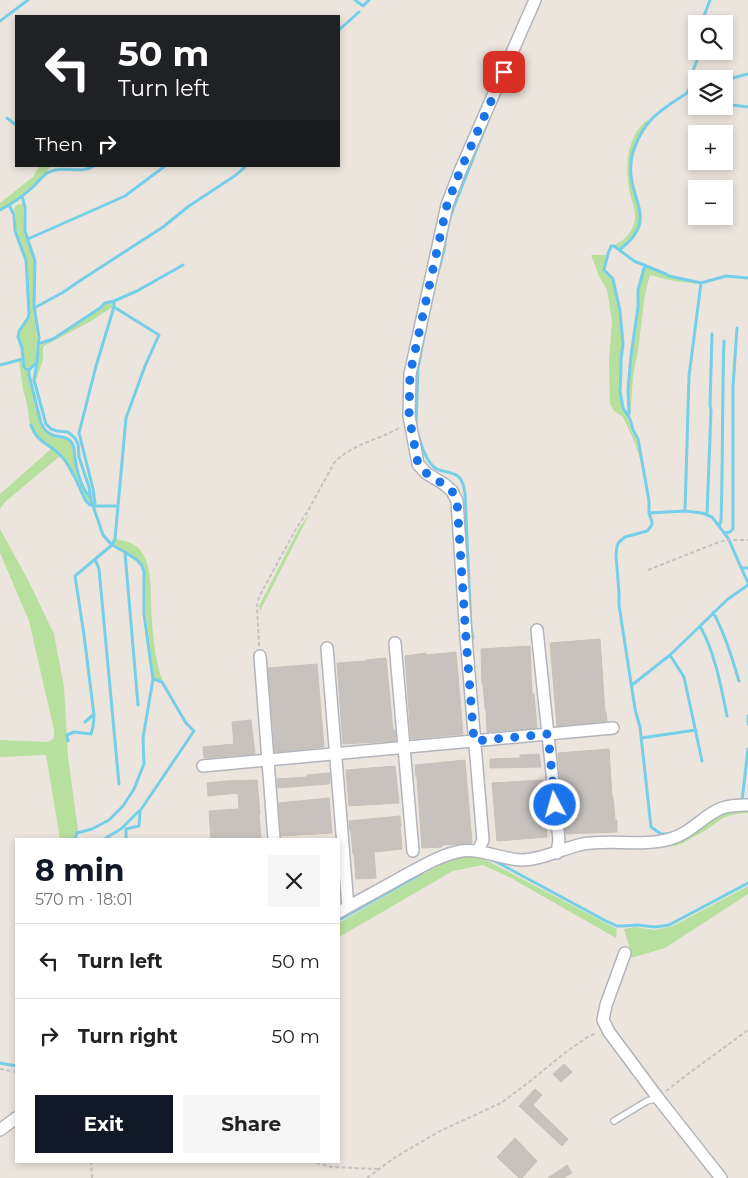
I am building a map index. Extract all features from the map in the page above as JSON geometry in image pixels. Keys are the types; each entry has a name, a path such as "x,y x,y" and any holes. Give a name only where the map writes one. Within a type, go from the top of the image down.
{"street":[{"path":"478,851 483,840 466,638 457,501 452,491 444,484 430,477 418,464 409,416 410,374 447,205 535,0"},
{"path":"537,630 559,840 557,853"},
{"path":"395,643 412,851"},
{"path":"326,648 335,754 339,838"},
{"path":"260,656 274,838"},
{"path":"203,766 613,728"},
{"path":"340,851 343,909 448,854 478,851 522,860 557,853 582,844 604,842 642,843 669,840 682,835 721,808 748,805"},
{"path":"625,953 603,1020 609,1032 658,1098 721,1178"},
{"path":"0,1130 15,1119"}],"lane":[{"path":"614,1121 647,1101 658,1098"}],"path":[{"path":"260,656 257,606 259,597 334,462 352,449 397,429 409,416"},
{"path":"648,570 719,542 748,540"},
{"path":"658,1098 748,1030"},
{"path":"367,1178 394,1158 440,1131 501,1103 589,1036 598,1032 609,1032"},
{"path":"0,1069 15,1072"},
{"path":"91,1163 92,1178"},
{"path":"317,1163 331,1167 380,1168"}],"green space":[{"path":"649,119 635,145 630,161 632,186 640,217 638,227 632,237 619,248 614,245 628,235 633,228 635,219 627,170 629,151 636,133"},
{"path":"39,167 50,167 35,185 0,209 0,203 34,176"},
{"path":"23,204 24,231 35,269 33,278 33,306 37,338 36,361 29,368 25,366 23,348 19,336 20,331 29,318 27,260 16,230 14,209 17,205"},
{"path":"591,255 606,255 603,271 612,280 620,311 622,344 619,391 622,408 636,439 641,462 623,417 614,411 610,404 609,361 612,321 607,290"},
{"path":"645,266 668,277 699,284 674,281 650,275 645,294 633,376 630,419 629,382 631,356 635,340 638,295"},
{"path":"109,303 113,303 112,309 44,346 43,360 36,380 40,346 63,334"},
{"path":"23,360 23,368 28,372 40,425 49,435 66,439 72,445 82,484 87,496 91,498 92,504 90,505 86,501 69,465 57,451 37,435 32,424 30,424 19,362"},
{"path":"51,449 60,456 5,502 0,509 0,494"},
{"path":"310,513 260,611 259,606 298,530"},
{"path":"0,529 28,580 54,634 64,687 68,757 78,830 74,838 60,838 46,755 0,757 0,740 48,742 54,738 54,730 29,621 0,553"},
{"path":"116,539 135,545 148,565 154,643 158,668 163,681 154,678 146,614 145,572 136,558 113,545"},
{"path":"748,809 748,813 735,814 723,818 706,830 676,846 649,848 699,828 727,812"},
{"path":"464,856 490,862 617,929 616,938 511,878 483,865 453,871 340,936 340,922 450,860"},
{"path":"748,886 748,894 665,948 631,958 624,929 635,927 654,930 673,926"}],"building":[{"path":"600,639 607,721 557,726 550,643"},
{"path":"530,646 532,694 534,694 537,728 487,732 482,684 481,649"},
{"path":"456,652 463,734 411,739 405,656"},
{"path":"386,658 393,730 395,730 396,741 343,744 337,663"},
{"path":"317,664 324,747 275,752 268,668"},
{"path":"251,720 255,754 204,758 203,747 234,744 232,722"},
{"path":"609,749 612,797 615,820 617,820 617,832 566,834 563,787 561,787 558,753"},
{"path":"539,754 541,767 490,768 490,759 520,758 520,755"},
{"path":"465,760 472,843 422,848 415,765"},
{"path":"395,766 399,803 349,806 346,770"},
{"path":"330,773 330,783 328,784 278,788 277,779"},
{"path":"257,780 261,838 211,838 209,811 239,809 238,793 208,796 207,783"},
{"path":"543,780 547,837 497,841 492,783"},
{"path":"329,798 332,833 281,836 279,803"},
{"path":"400,816 402,849 374,852 376,878 356,879 349,821"},
{"path":"564,1064 572,1072 561,1082 553,1074"},
{"path":"535,1089 542,1095 533,1105 568,1139 562,1146 519,1106"},
{"path":"515,1138 537,1161 522,1178 519,1178 497,1157"},
{"path":"567,1165 572,1173 564,1178 548,1178"}],"waterway":[{"path":"0,21 28,0"},
{"path":"355,0 363,6 369,0"},
{"path":"704,15 710,0"},
{"path":"340,29 359,12"},
{"path":"619,250 631,239 638,229 640,219 631,176 631,163 635,146 643,130 653,117 687,93 697,60"},
{"path":"733,78 748,74"},
{"path":"733,105 748,107"},
{"path":"7,118 15,124"},
{"path":"438,273 448,224 488,121"},
{"path":"0,210 25,194 47,173 53,170 83,170 92,167"},
{"path":"28,239 125,196 164,167"},
{"path":"34,308 62,293 163,227 189,206 245,167"},
{"path":"22,196 25,207 25,231 35,261 34,306 39,337 34,380 46,424 51,429 68,432 75,438 78,444 79,457 103,535 112,545 137,560 142,566 144,572 144,614 153,679 143,738 144,764 134,789 123,806 109,820 92,829 77,833 75,838"},
{"path":"9,205 14,215 15,231 26,260 29,313 28,318 19,331 18,337 22,348 24,367 29,370"},
{"path":"668,834 661,834 651,827 640,727 635,709 619,605 617,546 625,537 647,531 652,522 638,439 630,419 623,408 620,391 623,344 620,311 613,279 604,270 611,246 614,246 634,261 669,276 701,283 726,276 748,278"},
{"path":"38,344 53,339 105,303 137,291 183,265"},
{"path":"628,416 628,390 638,307 638,290 645,265"},
{"path":"685,511 689,376 701,283"},
{"path":"31,425 37,436 65,460 86,501 93,505 95,503 93,489 79,433 96,366 114,307 114,301"},
{"path":"68,741 67,735 74,732 91,734 94,715 75,576 112,545 115,539 126,418 145,366 159,335 114,307"},
{"path":"416,426 418,368 428,316"},
{"path":"724,533 730,532 733,529 733,387 737,328"},
{"path":"707,514 712,334"},
{"path":"719,526 722,498 724,341"},
{"path":"0,365 23,359"},
{"path":"37,362 29,370 29,375 41,423 49,433 65,438 72,443 80,480 91,498"},
{"path":"417,432 432,465 438,470 458,476 463,485 473,638"},
{"path":"94,507 118,506"},
{"path":"649,513 685,511 702,513 712,517 728,538 748,583"},
{"path":"125,553 138,705"},
{"path":"95,559 99,569 119,784"},
{"path":"742,568 748,568"},
{"path":"632,685 670,655 728,599 748,585"},
{"path":"713,612 725,637 739,681"},
{"path":"700,626 714,658 727,716"},
{"path":"670,655 684,677 702,761"},
{"path":"126,838 126,829 139,826 140,811 194,731 186,723 162,682 153,679"},
{"path":"85,722 93,715"},
{"path":"748,716 748,724"},
{"path":"641,738 696,730"},
{"path":"740,801 742,801 748,749"},
{"path":"106,838 121,829 139,811"},
{"path":"491,859 617,926 637,925 655,927 669,925 748,883"},
{"path":"340,919 426,870"},
{"path":"0,1063 15,1066"}],"route":[{"path":"504,72 447,205 410,374 409,416 418,464 430,477 444,484 452,491 457,501 474,741 548,734 555,805"}]}
